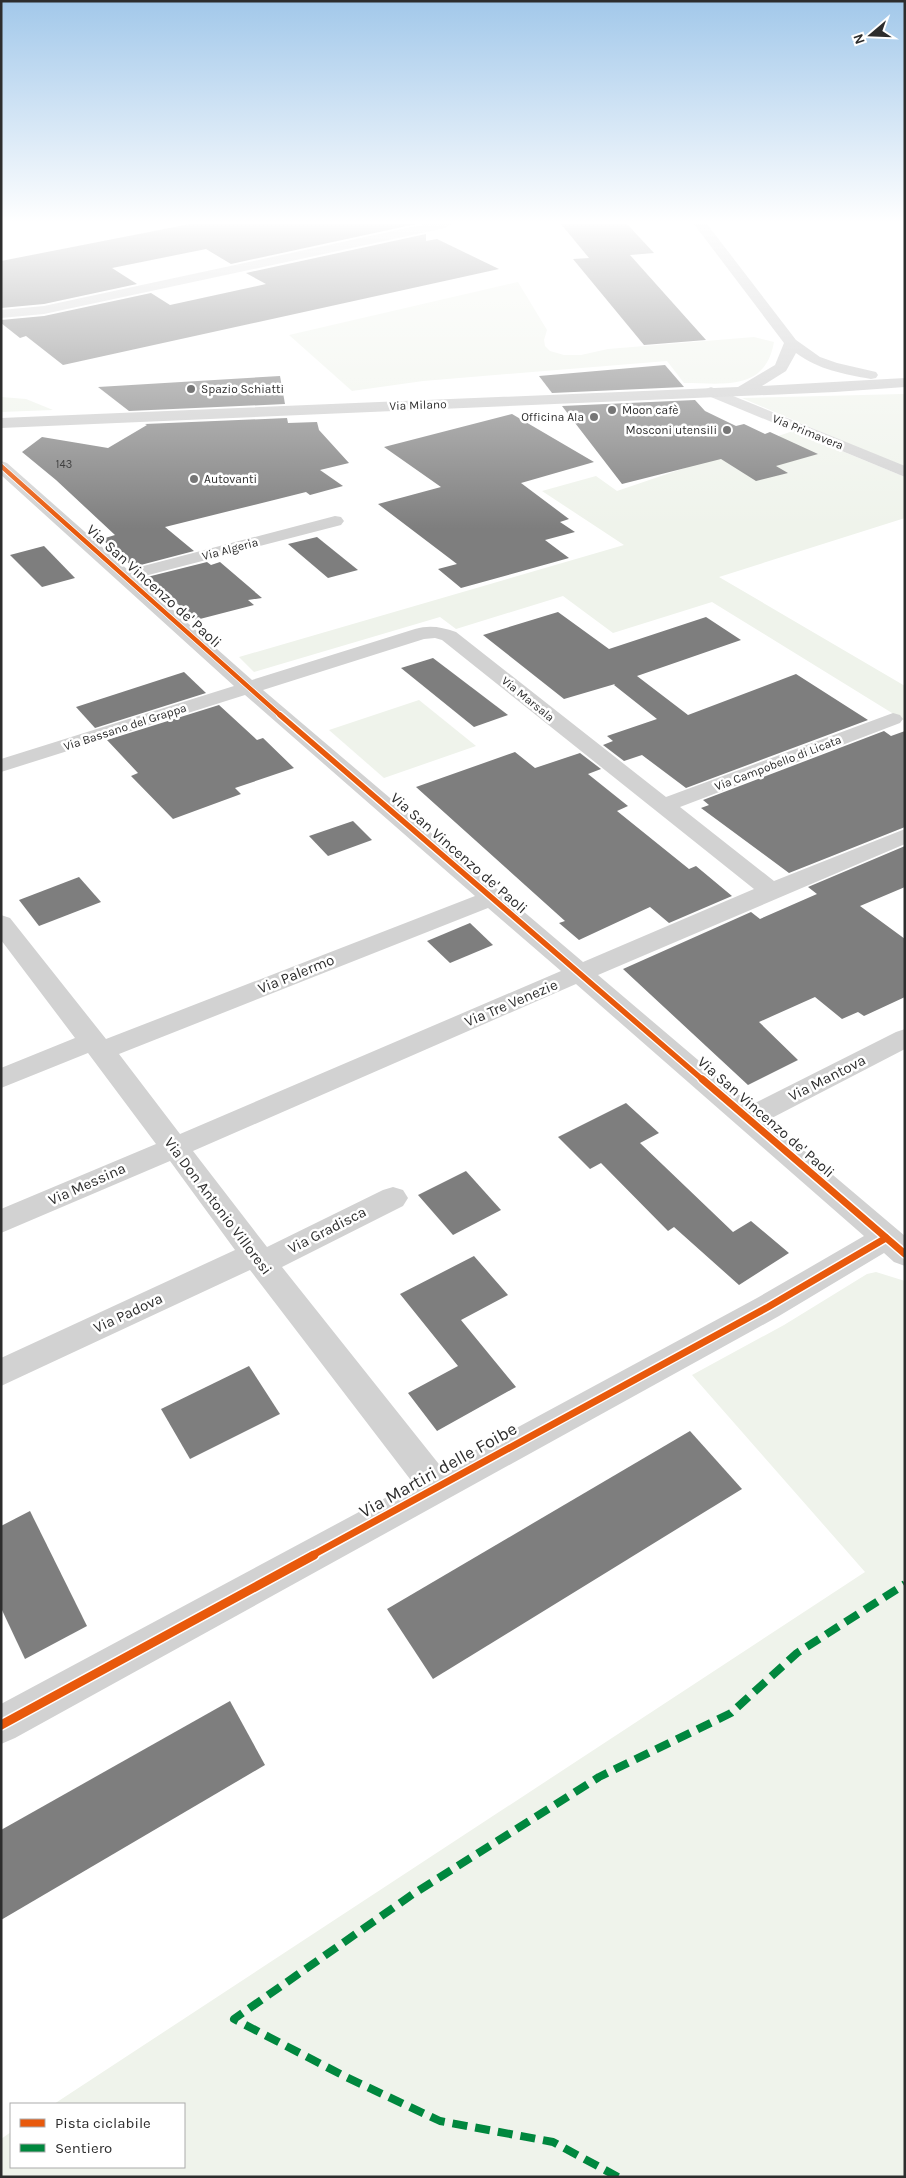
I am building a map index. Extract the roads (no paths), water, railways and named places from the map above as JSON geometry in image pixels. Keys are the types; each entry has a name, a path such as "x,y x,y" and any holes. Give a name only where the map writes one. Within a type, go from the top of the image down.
{"main road":[{"path":"778,326 791,343 815,360 825,364 905,381"},
{"path":"791,343 796,368 819,387 826,377 825,364"},
{"path":"739,391 777,372 796,368"},
{"name":"Via Milano","path":"835,387 905,381"},
{"name":"Via Milano","path":"1,423 819,387 872,390 905,389"}],"street":[{"name":"Via Primavera","path":"711,392 905,472"},
{"name":"Via San Vincenzo de' Paoli","path":"1,466 249,688 895,1246"},
{"name":"Via Algeria","path":"125,576 335,521"},
{"name":"Via Marsala","path":"249,688 422,633 436,632 449,636 770,891"},
{"name":"Via Bassano del Grappa","path":"1,766 249,688"},
{"name":"Via Campobello di Licata","path":"663,806 893,719"},
{"name":"Via Tre Venezie","path":"173,1146 770,891 905,836"},
{"name":"Via Palermo","path":"1,1079 97,1046 491,898"},
{"name":"Via Don Antonio Villoresi","path":"3,929 97,1046 437,1488"},
{"name":"Via Mantova","path":"749,1118 905,1038"},
{"name":"Via Messina","path":"1,1222 173,1146"},
{"name":"Via Gradisca","path":"259,1258 393,1198"},
{"name":"Via Martiri delle Foibe","path":"1,1724 768,1307 895,1246"},
{"name":"Via Padova","path":"1,1373 259,1258"}],"place":[{"name":"Spazio Schiatti","path":"191,389"},
{"name":"Moon cafè","path":"612,410"},
{"name":"Officina Ala","path":"594,417"},
{"name":"Mosconi utensili","path":"727,430"},
{"name":"Autovanti","path":"194,479"}]}
